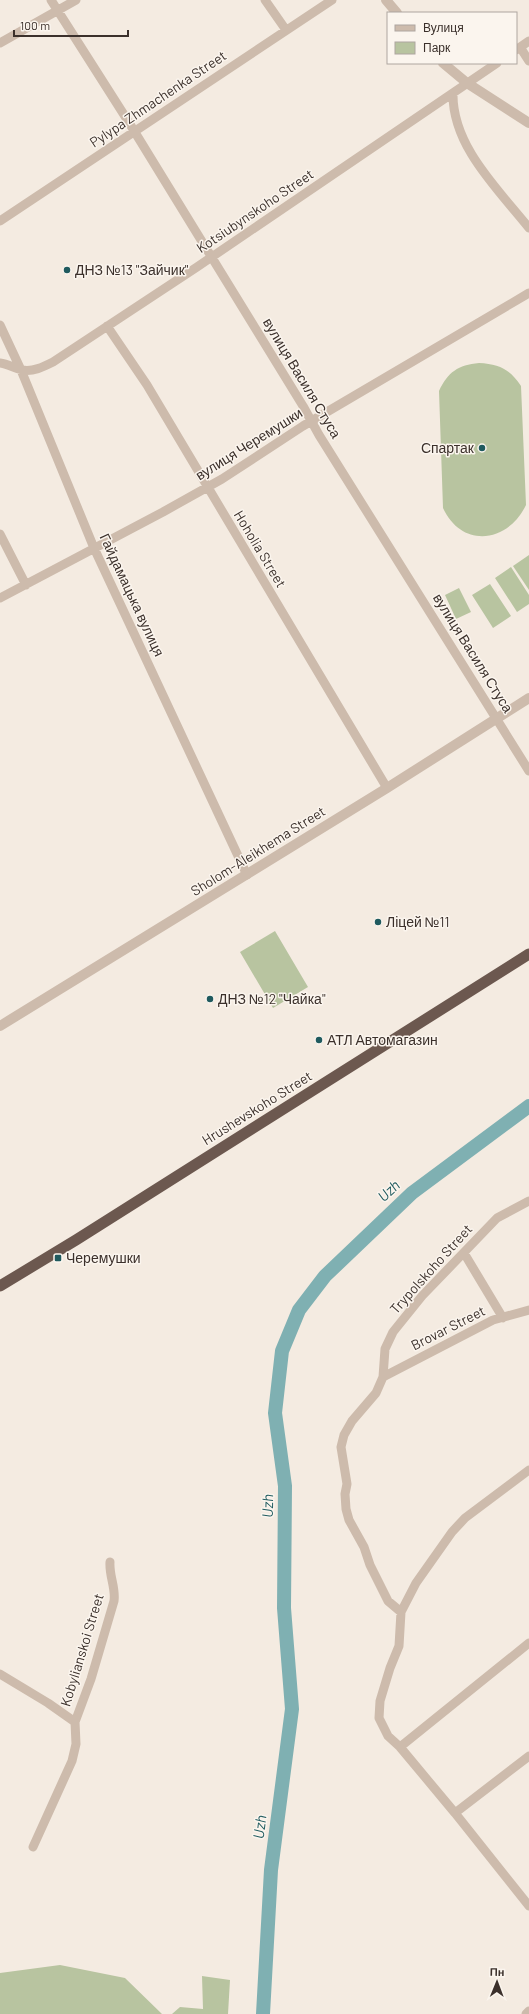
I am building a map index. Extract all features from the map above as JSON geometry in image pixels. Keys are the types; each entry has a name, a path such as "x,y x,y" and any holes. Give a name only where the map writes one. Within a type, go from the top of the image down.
{"highway":[{"name":"Hrushevskoho Street","path":"0,1286 76,1240 529,954"}],"street":[{"name":"вулиця Василя Стуса","path":"51,0 529,771"},
{"path":"0,43 76,0"},
{"path":"265,0 286,30"},
{"name":"Pylypa Zhmachenka Street","path":"0,220 332,0"},
{"path":"386,0 396,12"},
{"path":"529,41 518,49 529,61"},
{"path":"444,64 467,84 529,123"},
{"name":"Kotsiubynskoho Street","path":"0,363 21,370 38,369 48,364 211,257 497,64"},
{"path":"452,93 452,108 458,125 476,161 529,228"},
{"name":"вулиця Черемушки","path":"0,598 207,487 312,421 529,293"},
{"name":"Гайдамацька вулиця","path":"0,325 21,370 94,548 247,874"},
{"name":"Hoholia Street","path":"107,326 146,385 387,788"},
{"path":"0,534 26,584"},
{"name":"Sholom-Aleikhema Street","path":"0,1026 387,788 529,698"},
{"name":"Trypolskoho Street","path":"401,1612 388,1601 370,1565 364,1547 348,1520 345,1494 347,1484 342,1447 344,1435 352,1421 376,1393 382,1377 385,1349 394,1332 422,1296 497,1218 529,1201"},
{"path":"464,1253 503,1318"},
{"name":"Brovar Street","path":"382,1377 493,1320 529,1310"},
{"path":"529,1470 482,1503 452,1532 416,1583 401,1612 399,1646 390,1668 379,1709 379,1718 382,1728 388,1736 400,1747 455,1813 529,1906"},
{"name":"Kobylianskoi Street","path":"33,1847 72,1761 76,1744 75,1722 91,1679 114,1601 115,1594 109,1570 110,1562"},
{"path":"400,1747 529,1643"},
{"name":"Kobylianskoi Street","path":"0,1674 48,1703 75,1722"},
{"path":"455,1813 529,1756"},
{"path":"526,2014 529,2011"}],"green space":[{"name":"Спартак","path":"479,363 503,368 513,375 521,386 526,505 518,518 508,527 497,533 485,536 473,535 461,530 451,521 443,508 439,391 442,384 454,371 465,366"},
{"path":"529,555 529,590 513,566"},
{"path":"511,567 529,595 529,604 517,612 495,578"},
{"path":"490,584 511,616 493,628 472,595"},
{"path":"459,588 471,612 456,619 445,595"},
{"path":"275,931 308,987 273,1008 240,952"},
{"path":"60,1965 125,1978 162,2014 0,2014 0,1973"},
{"path":"202,1976 230,1980 228,2014 172,2014 180,2007 203,2009"}],"waterway":[{"name":"Uzh","path":"263,2014 271,1870 292,1709 284,1608 285,1486 275,1413 282,1351 299,1310 325,1276 412,1193 529,1106"}],"place":[{"name":"ДНЗ №13 \"Зайчик\"","path":"67,270"},
{"name":"Спартак","path":"482,448"},
{"name":"Ліцей №11","path":"378,922"},
{"name":"ДНЗ №12 \"Чайка\"","path":"210,999"},
{"name":"АТЛ Автомагазин","path":"319,1040"},
{"name":"Черемушки","path":"58,1258"}]}
